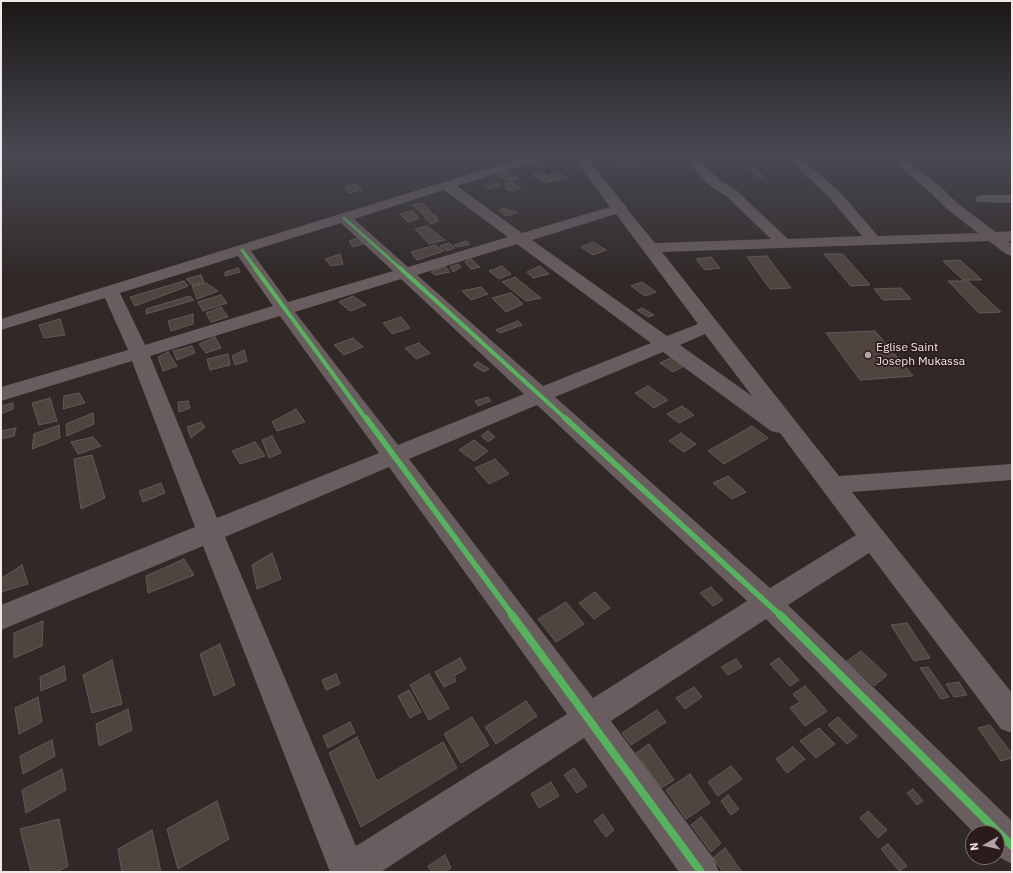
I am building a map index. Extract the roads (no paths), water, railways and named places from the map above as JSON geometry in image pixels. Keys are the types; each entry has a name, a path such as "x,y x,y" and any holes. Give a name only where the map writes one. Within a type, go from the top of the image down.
{"street":[{"path":"1,325 413,196"},
{"path":"461,196 800,441"},
{"path":"611,196 1012,718"},
{"path":"734,196 784,244"},
{"path":"835,196 874,241"},
{"path":"942,196 952,206 1012,251"},
{"path":"982,199 1012,199"},
{"path":"1,394 621,208"},
{"path":"344,218 768,603 1012,846"},
{"path":"652,248 1012,236"},
{"path":"242,250 284,309 589,718 701,872"},
{"path":"111,291 139,353 348,872 768,603 873,538"},
{"path":"1,618 711,325"},
{"path":"833,485 1012,472"}],"place":[{"name":"Eglise Saint Joseph Mukassa","path":"868,355"}]}
